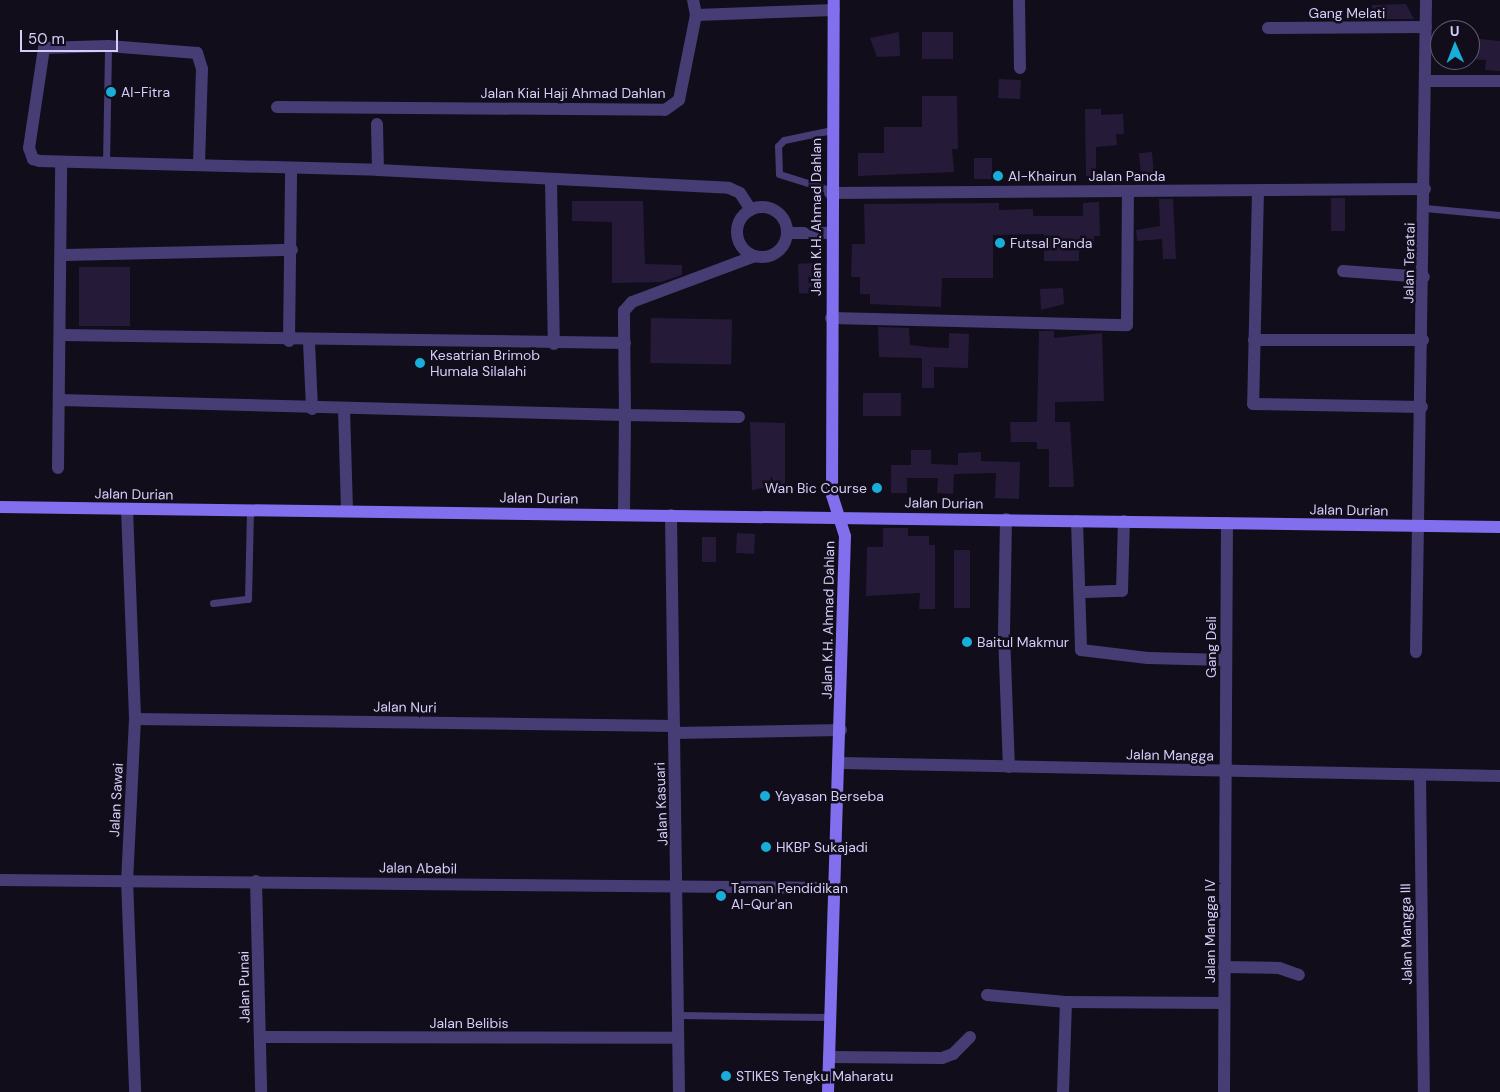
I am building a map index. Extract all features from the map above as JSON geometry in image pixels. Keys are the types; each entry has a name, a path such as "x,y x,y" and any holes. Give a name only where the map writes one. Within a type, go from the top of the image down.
{"main road":[{"name":"Jalan K.H. Ahmad Dahlan","path":"828,1092 840,764 845,536 832,495 830,191 834,5"},
{"name":"Jalan Durian","path":"0,507 1500,527"}],"street":[{"path":"692,0 696,15 834,5"},
{"path":"1019,0 1020,68"},
{"name":"Jalan Teratai","path":"1416,652 1422,408 1426,0"},
{"name":"Jalan Kiai Haji Ahmad Dahlan","path":"277,107 665,110 679,100 696,15"},
{"name":"Gang Melati","path":"1268,28 1426,27"},
{"path":"200,164 202,69 197,53 108,46 49,45 41,52 29,148 33,159 61,163 200,164 378,170 728,188 740,193 751,210"},
{"path":"1426,81 1500,81"},
{"path":"377,124 378,170"},
{"path":"58,468 64,255 61,163"},
{"path":"289,341 292,250 291,168"},
{"path":"550,180 554,344"},
{"path":"1258,190 1254,340 1256,406 1422,408"},
{"name":"Jalan Panda","path":"830,191 1425,190"},
{"path":"830,318 1127,325 1128,191"},
{"path":"755,256 742,246 737,231 743,216 751,210 776,211 787,233"},
{"path":"787,233 831,232"},
{"path":"624,514 627,305 755,256 777,252 787,233"},
{"path":"64,255 292,250"},
{"path":"1343,271 1424,277"},
{"path":"62,335 309,342 625,343"},
{"path":"1254,340 1423,340"},
{"path":"309,342 312,409"},
{"path":"60,400 312,409 739,417"},
{"path":"344,409 347,511"},
{"name":"Jalan Sawai","path":"127,509 135,720 127,880 135,1092"},
{"name":"Jalan Kasuari","path":"671,515 678,886 679,1092"},
{"path":"1006,519 1004,633 1009,766"},
{"path":"1077,520 1081,650 1091,654 1226,660"},
{"path":"1086,592 1122,591 1124,521"},
{"name":"Gang Deli","path":"1226,771 1228,523"},
{"name":"Jalan Nuri","path":"135,720 840,730"},
{"name":"Jalan Mangga","path":"840,764 1500,776"},
{"name":"Jalan Mangga IV","path":"1224,1092 1226,771"},
{"name":"Jalan Mangga III","path":"1420,775 1424,1092"},
{"name":"Jalan Ababil","path":"0,880 835,888"},
{"name":"Jalan Punai","path":"256,881 261,1092"},
{"path":"1224,967 1279,968 1299,975"},
{"path":"987,994 1066,1002 1224,1003"},
{"path":"1063,1092 1066,1002"},
{"path":"829,1057 942,1058 953,1054 970,1036"},
{"name":"Jalan Belibis","path":"260,1037 678,1038"}],"lane":[{"path":"106,164 108,46"},
{"path":"830,191 779,174 778,146 784,140 832,130"},
{"path":"1424,208 1500,214"},
{"path":"213,603 248,599 250,510"},
{"path":"679,1015 830,1017"}],"building":[{"path":"1406,4 1414,19 1372,19 1372,5"},
{"path":"899,32 900,56 877,57 870,38"},
{"path":"922,32 953,32 953,59 922,59"},
{"path":"1480,39 1500,41 1500,71 1485,70 1486,60 1480,60"},
{"path":"999,79 1021,80 1020,99 998,98"},
{"path":"922,96 957,96 958,149 952,149 954,172 858,176 858,153 884,153 884,127 922,127"},
{"path":"1085,109 1101,109 1101,115 1123,114 1124,134 1116,134 1117,145 1096,147 1096,178 1086,178"},
{"path":"1152,152 1154,175 1141,176 1139,153"},
{"path":"974,158 992,158 992,179 974,179"},
{"path":"1331,198 1345,198 1345,231 1331,231"},
{"path":"1159,199 1173,199 1176,259 1163,259 1162,239 1137,241 1136,230 1160,226"},
{"path":"572,201 643,201 645,264 682,265 682,275 661,282 612,283 612,222 572,221"},
{"path":"1099,202 1100,236 1094,236 1094,250 1079,251 1079,261 1044,261 1044,234 993,235 993,278 942,278 941,307 870,304 870,294 860,294 860,277 851,277 852,244 865,244 864,204 999,203 999,210 1033,209 1033,216 1083,216 1083,203"},
{"path":"816,263 817,293 799,294 798,264"},
{"path":"79,267 130,267 130,326 79,326"},
{"path":"1063,288 1064,304 1041,310 1040,289"},
{"path":"651,318 732,319 731,364 650,363"},
{"path":"878,327 909,328 910,345 928,347 949,348 949,333 969,334 968,368 934,367 934,388 922,388 922,358 879,357"},
{"path":"1039,331 1054,331 1054,338 1102,333 1104,401 1055,402 1055,422 1070,422 1074,487 1049,487 1049,449 1037,449 1037,442 1011,442 1010,422 1037,422"},
{"path":"863,393 901,393 901,416 863,416"},
{"path":"750,422 785,423 785,484 752,490"},
{"path":"911,450 931,450 931,464 958,465 958,453 981,452 981,461 1020,462 1019,499 995,498 996,473 954,474 953,494 937,493 938,478 907,478 907,493 891,493 891,465 911,465"},
{"path":"883,528 908,528 908,536 929,536 929,545 935,545 935,609 919,609 920,593 866,596 867,547 883,547"},
{"path":"737,533 755,534 754,554 736,553"},
{"path":"702,537 716,537 716,562 702,562"},
{"path":"954,550 970,550 970,608 954,608"}],"place":[{"name":"Al-Fitra","path":"111,92"},
{"name":"Al-Khairun","path":"998,176"},
{"name":"Futsal Panda","path":"1000,243"},
{"name":"Kesatrian Brimob Humala Silalahi","path":"420,363"},
{"name":"Wan Bic Course","path":"877,488"},
{"name":"Baitul Makmur","path":"967,642"},
{"name":"Yayasan Berseba","path":"765,796"},
{"name":"HKBP Sukajadi","path":"766,847"},
{"name":"Taman Pendidikan Al-Qur'an","path":"721,896"},
{"name":"STIKES Tengku Maharatu","path":"726,1076"}]}
